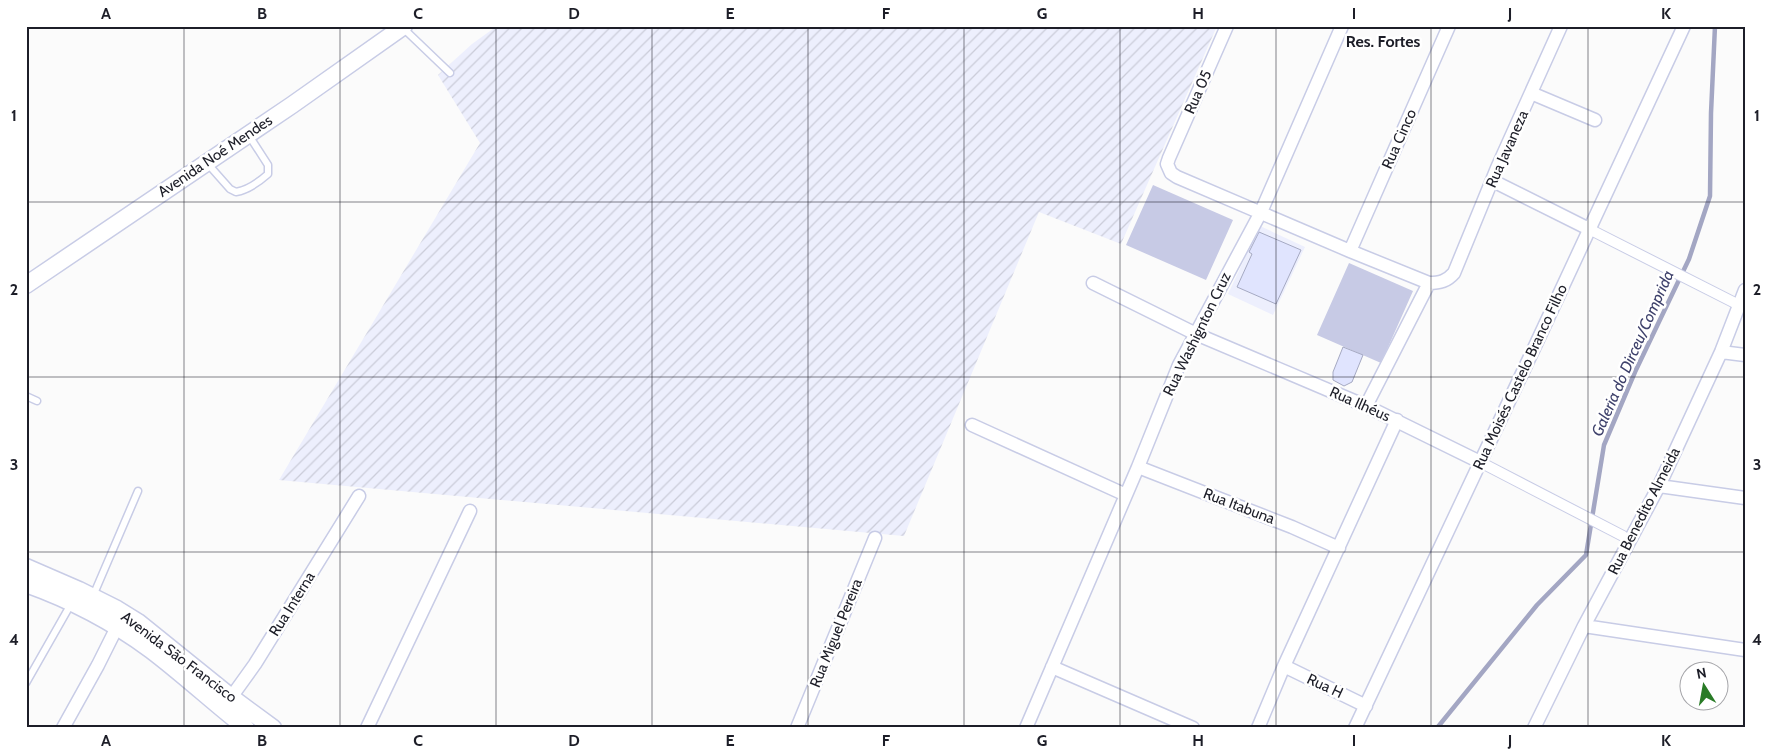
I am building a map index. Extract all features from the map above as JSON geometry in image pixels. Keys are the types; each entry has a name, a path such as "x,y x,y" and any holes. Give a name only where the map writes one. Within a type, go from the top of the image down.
{"street":[{"name":"Rua 05","path":"1227,26 1169,158 1168,168 1177,177 1261,212"},
{"name":"Rua Washignton Cruz","path":"1026,728 1126,496 1178,365 1261,212 1342,26"},
{"name":"Rua Cinco","path":"1350,251 1449,26"},
{"name":"Rua Javaneza","path":"1429,283 1438,283 1446,280 1454,272 1561,26"},
{"name":"Rua Moisés Castelo Branco Filho","path":"1355,728 1684,26"},
{"name":"Avenida Noé Mendes","path":"26,285 403,27"},
{"path":"1531,94 1595,120"},
{"path":"1492,181 1739,305"},
{"path":"1261,212 1429,283 1366,406"},
{"name":"Rua Ilhéus","path":"1093,283 1196,334 1397,420 1623,536"},
{"name":"Rua Benedito Almeida","path":"1534,728 1584,626 1659,486 1721,352 1745,290"},
{"path":"1721,352 1745,354"},
{"path":"1258,728 1284,666 1397,420"},
{"path":"972,425 1126,496"},
{"name":"Rua Itabuna","path":"1138,467 1339,548"},
{"path":"1659,486 1745,498"},
{"name":"Rua Interna","path":"227,703 254,664 359,496"},
{"path":"366,728 470,511"},
{"name":"Rua Miguel Pereira","path":"797,728 875,538"},
{"name":"Avenida São Francisco","path":"26,568 81,597 138,622 227,703 246,728"},
{"name":"Avenida São Francisco","path":"26,584 81,597 117,627 227,703 273,728"},
{"path":"1584,626 1745,650"},
{"path":"63,728 117,627"},
{"name":"Rua H","path":"1284,666 1366,706"},
{"path":"1052,667 1193,728"}],"lane":[{"path":"403,27 450,73"},
{"path":"206,162 230,189 236,192 263,178 268,174 268,165 248,134"},
{"path":"26,396 37,401"},
{"path":"26,683 81,597 138,491"}],"shaded area":[{"path":"497,26 1217,26 1121,244 1039,212 904,536 279,480 480,143 438,75 472,44"},
{"path":"1153,185 1233,220 1206,280 1126,245"},
{"path":"1260,226 1305,247 1273,315 1228,294"},
{"path":"1349,263 1413,291 1381,363 1317,335"}],"building":[{"path":"1259,232 1301,250 1276,304 1237,287 1252,254 1249,252"},
{"path":"1343,347 1363,355 1352,382 1344,386 1333,380 1333,372"}],"waterway":[{"name":"Galeria do Dirceu/Comprida","path":"1437,728 1537,605 1586,555 1604,445 1635,372 1689,259 1710,196 1715,26"}],"district":[{"name":"Res. Fortes","path":"1383,41"}]}
